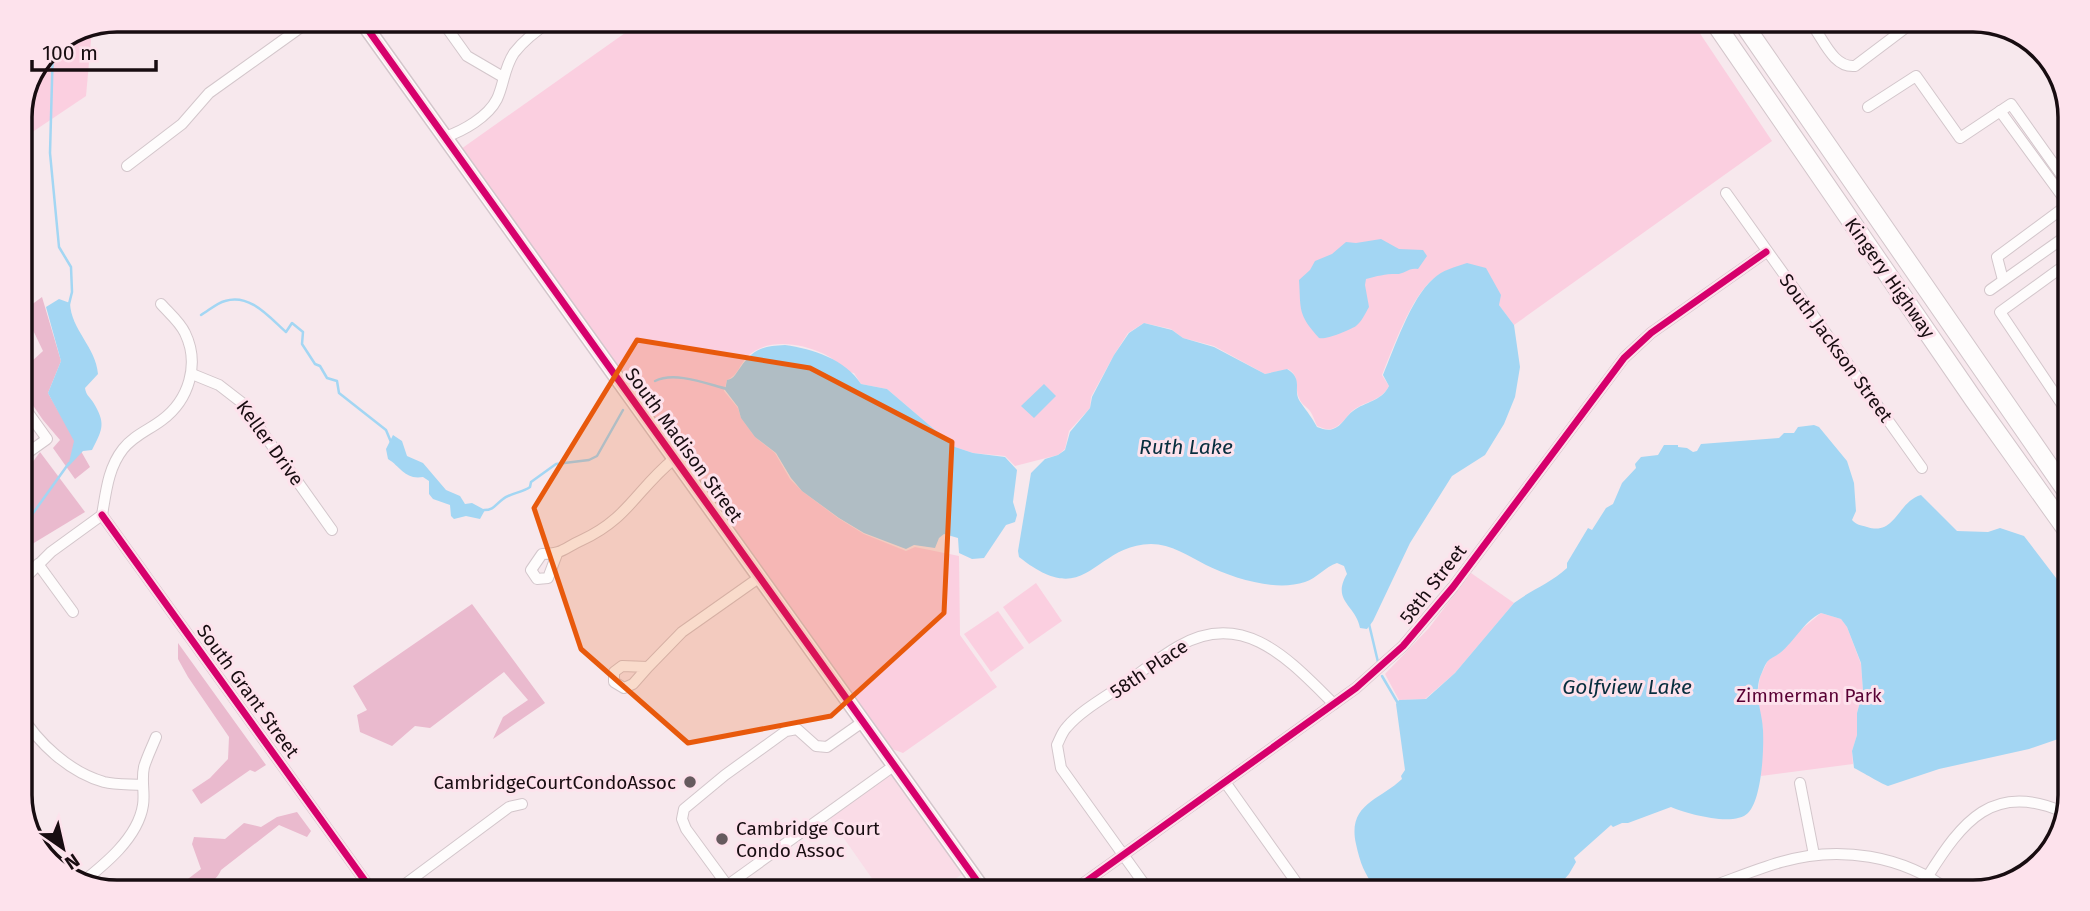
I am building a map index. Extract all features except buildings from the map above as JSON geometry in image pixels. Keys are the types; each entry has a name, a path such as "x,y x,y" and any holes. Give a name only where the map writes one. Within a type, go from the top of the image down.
{"highway":[{"name":"Kingery Highway","path":"1721,32 2058,518"},
{"name":"Kingery Highway","path":"1749,32 2058,479"},
{"path":"1993,386 2058,466"}],"street":[{"path":"127,166 182,124 209,93 294,32"},
{"name":"South Madison Street","path":"370,32 976,880"},
{"path":"450,32 467,56 503,77"},
{"path":"445,137 456,133 491,108 514,54 524,41 536,32"},
{"path":"1817,32 1839,63 1847,67 1855,66 1901,32"},
{"path":"1868,107 1916,76 1961,138 2011,104 2058,170"},
{"path":"2000,111 2058,189"},
{"name":"South Jackson Street","path":"1726,194 1922,468"},
{"path":"2003,280 1997,257 2058,212"},
{"path":"1990,290 2058,242"},
{"name":"58th Street","path":"1088,880 1380,668 1435,611 1623,358 1660,326 1766,252"},
{"path":"2058,270 2000,312 2058,399"},
{"path":"32,570 102,515 110,470 117,457 134,438 172,412 188,388 192,360 187,336 161,304"},
{"name":"Keller Drive","path":"192,374 219,385 241,402 332,530"},
{"path":"32,418 47,439 32,450"},
{"path":"557,554 612,524 651,480 674,459"},
{"name":"South Grant Street","path":"102,515 364,880"},
{"path":"38,564 73,612"},
{"path":"648,667 682,632 760,577"},
{"name":"58th Place","path":"1141,880 1060,768 1056,745 1065,729 1171,651 1194,639 1216,634 1241,635 1282,654 1334,704"},
{"path":"722,880 685,829 682,819 684,809 725,775 786,731 797,729 816,746 827,747 864,721"},
{"path":"32,728 49,749 80,772 107,783 143,785"},
{"path":"91,875 107,861 139,819 144,803 144,768 156,737"},
{"path":"734,880 895,765"},
{"path":"1225,782 1295,880"},
{"path":"1800,783 1814,855"},
{"path":"1928,876 1956,833 1976,815 1988,809 2023,802 2041,803 2057,810"},
{"path":"412,880 509,807 522,804"},
{"path":"1729,880 1771,865 1814,855 1844,853 1874,856 1934,880"}],"highlighted area":[{"path":"637,340 810,368 952,442 944,613 831,716 688,743 581,649 534,508"}],"shaded area":[{"path":"42,297 61,361 48,393 90,467 75,479 53,448 60,440 32,404 32,361 43,351 32,328 32,304"},
{"path":"40,452 85,512 32,544 32,463"},
{"path":"472,604 545,703 493,739 503,717 528,700 504,672 430,728 415,726 392,746 360,732 357,715 367,710 353,686"},
{"path":"178,643 266,765 255,772 250,770 201,804 192,790 210,778 228,759 229,737 178,659"},
{"path":"895,765 970,868 954,880 873,880 827,814"},
{"path":"297,812 311,831 307,837 279,825 221,870 214,880 187,880 201,869 192,844 194,837 225,839 244,823 261,827 277,817"}],"green space":[{"path":"626,32 1699,32 1772,141 1514,325 1468,264 1437,276 1417,298 1403,324 1382,375 1389,386 1386,391 1356,408 1332,429 1317,426 1300,400 1296,379 1288,369 1265,374 1214,346 1183,338 1171,329 1144,323 1128,333 1114,355 1091,397 1090,408 1069,431 1065,449 1058,455 1015,466 1005,456 973,453 955,447 887,389 861,384 854,373 822,353 784,344 756,350 745,359 734,376 727,380 724,391 738,408 741,418 755,437 775,453 790,479 838,518 864,534 906,551 915,547 959,556 960,635 997,687 903,753 892,749 461,149"},
{"path":"91,35 86,96 32,132 34,94 40,79 60,53"},
{"path":"1471,573 1514,603 1455,673 1425,699 1399,700 1385,674 1429,628"},
{"path":"1036,583 1062,621 1029,644 1003,607"},
{"path":"998,611 1024,648 991,672 964,634"},
{"name":"Zimmerman Park","path":"1821,613 1841,619 1847,627 1861,664 1863,691 1857,713 1853,764 1761,776 1763,729 1757,696 1760,677 1768,660 1780,653 1797,633"}],"water":[{"path":"1381,239 1399,249 1423,250 1427,256 1418,269 1366,279 1369,307 1360,322 1343,333 1319,338 1304,317 1300,305 1299,280 1315,261 1332,254 1346,242"},
{"name":"Ruth Lake","path":"1467,263 1486,268 1501,295 1499,305 1514,325 1520,367 1515,397 1504,424 1485,455 1452,476 1410,543 1367,629 1360,628 1343,597 1343,583 1347,574 1344,566 1337,563 1305,582 1281,585 1254,582 1229,575 1180,551 1151,544 1131,547 1115,554 1089,572 1076,577 1060,578 1042,572 1019,557 1031,473 1045,459 1065,450 1070,432 1090,408 1092,397 1114,355 1129,333 1144,323 1172,330 1183,338 1214,347 1265,374 1287,369 1297,381 1298,398 1317,427 1331,430 1339,426 1353,411 1386,391 1389,386 1383,375 1417,298 1437,276"},
{"path":"59,299 70,303 71,313 93,355 98,374 85,388 97,409 102,426 92,450 83,451 68,467 74,441 48,393 61,361 46,307"},
{"path":"785,345 828,357 846,368 861,384 887,389 955,447 973,453 1005,457 1017,470 1013,502 1017,515 1015,522 1006,525 984,558 972,559 959,553 958,538 944,534 935,548 914,545 906,549 864,533 802,491 776,453 755,437 725,390 727,380 733,377 754,353 770,346"},
{"path":"1044,384 1056,396 1034,418 1021,406"},
{"name":"Golfview Lake","path":"1798,427 1819,427 1847,461 1854,483 1856,511 1852,520 1857,524 1884,527 1891,523 1907,504 1921,495 1957,531 1988,532 2000,528 2024,536 2058,581 2058,739 2029,749 1939,769 1888,786 1881,783 1854,768 1852,751 1863,691 1861,663 1847,627 1841,619 1821,613 1809,621 1785,648 1768,661 1760,677 1758,691 1763,730 1762,761 1759,786 1748,813 1741,817 1722,819 1699,816 1671,807 1628,823 1613,827 1611,825 1574,858 1576,862 1564,880 1370,880 1361,863 1354,831 1356,820 1367,804 1402,779 1405,770 1396,704 1399,700 1426,699 1455,673 1514,603 1567,568 1567,563 1588,528 1592,530 1606,508 1613,504 1622,483 1636,468 1635,464 1641,457 1658,455 1664,445 1678,445 1693,452 1697,451 1701,444 1779,438 1784,433 1794,433"},
{"path":"393,435 402,441 407,456 423,463 446,490 460,496 465,504 472,503 485,510 480,519 466,516 454,519 450,505 433,499 429,494 429,481 423,477 407,475 388,459 386,449"}],"waterway":[{"path":"53,61 50,153 59,247 71,267 72,292 69,304"},
{"path":"201,315 219,303 234,299 251,303 286,332 292,323 303,332 302,344 315,364 320,366 327,378 337,381 339,393 386,430 391,442"},
{"path":"655,381 672,377 727,389"},
{"path":"484,510 530,487 531,482 556,464 589,460 597,456 623,410"},
{"path":"32,515 69,463"},
{"path":"1369,624 1378,662"},
{"path":"1382,676 1399,705"}],"cycle path":[{"path":"370,32 976,880"},
{"path":"1088,880 1356,688 1403,646 1453,587 1624,358 1651,333 1766,252"},
{"path":"102,515 364,880"}],"place":[{"name":"CambridgeCourtCondoAssoc","path":"690,782"},
{"name":"Cambridge Court Condo Assoc","path":"722,839"}]}
